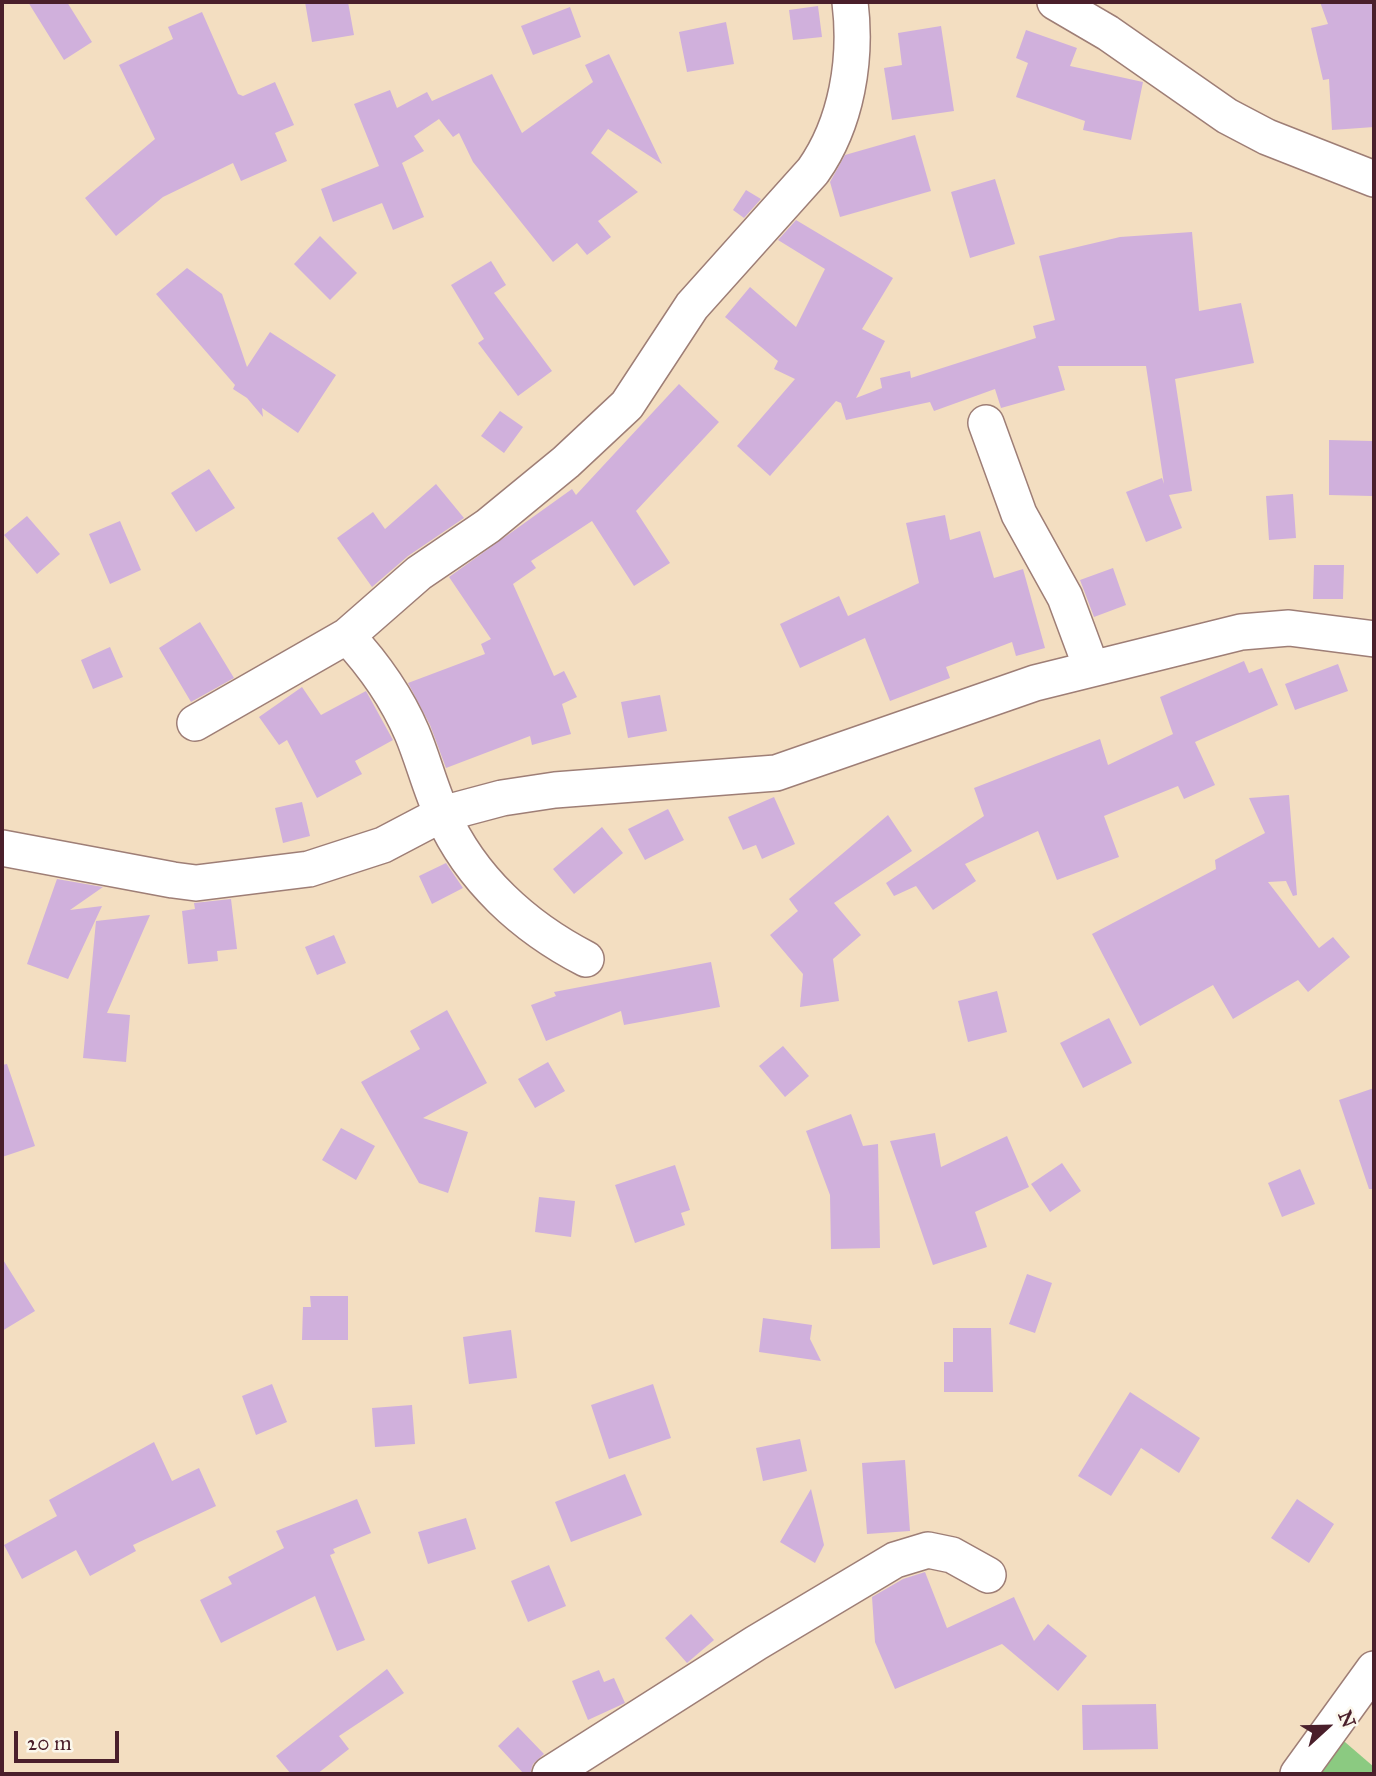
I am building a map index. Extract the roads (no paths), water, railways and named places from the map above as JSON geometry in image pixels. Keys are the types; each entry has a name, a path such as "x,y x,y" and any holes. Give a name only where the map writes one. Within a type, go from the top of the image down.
{"street":[{"path":"195,723 347,636 419,573 533,490 627,405 684,316 813,171 828,149 848,90 853,23 850,2"},
{"path":"1055,2 1108,33 1227,116 1267,138 1374,179"},
{"path":"986,423 1019,514 1065,597 1091,667"},
{"path":"2,848 196,883 270,876 343,860 383,845 442,814 502,798 555,790 776,774 1022,687 1091,667 1267,628 1289,628 1374,639"},
{"path":"347,636 383,679 404,718 442,814 468,859 500,898 552,941 586,959"},
{"path":"550,1774 756,1643 895,1560 928,1550 952,1555 988,1575"},
{"path":"1298,1774 1374,1669"}]}
